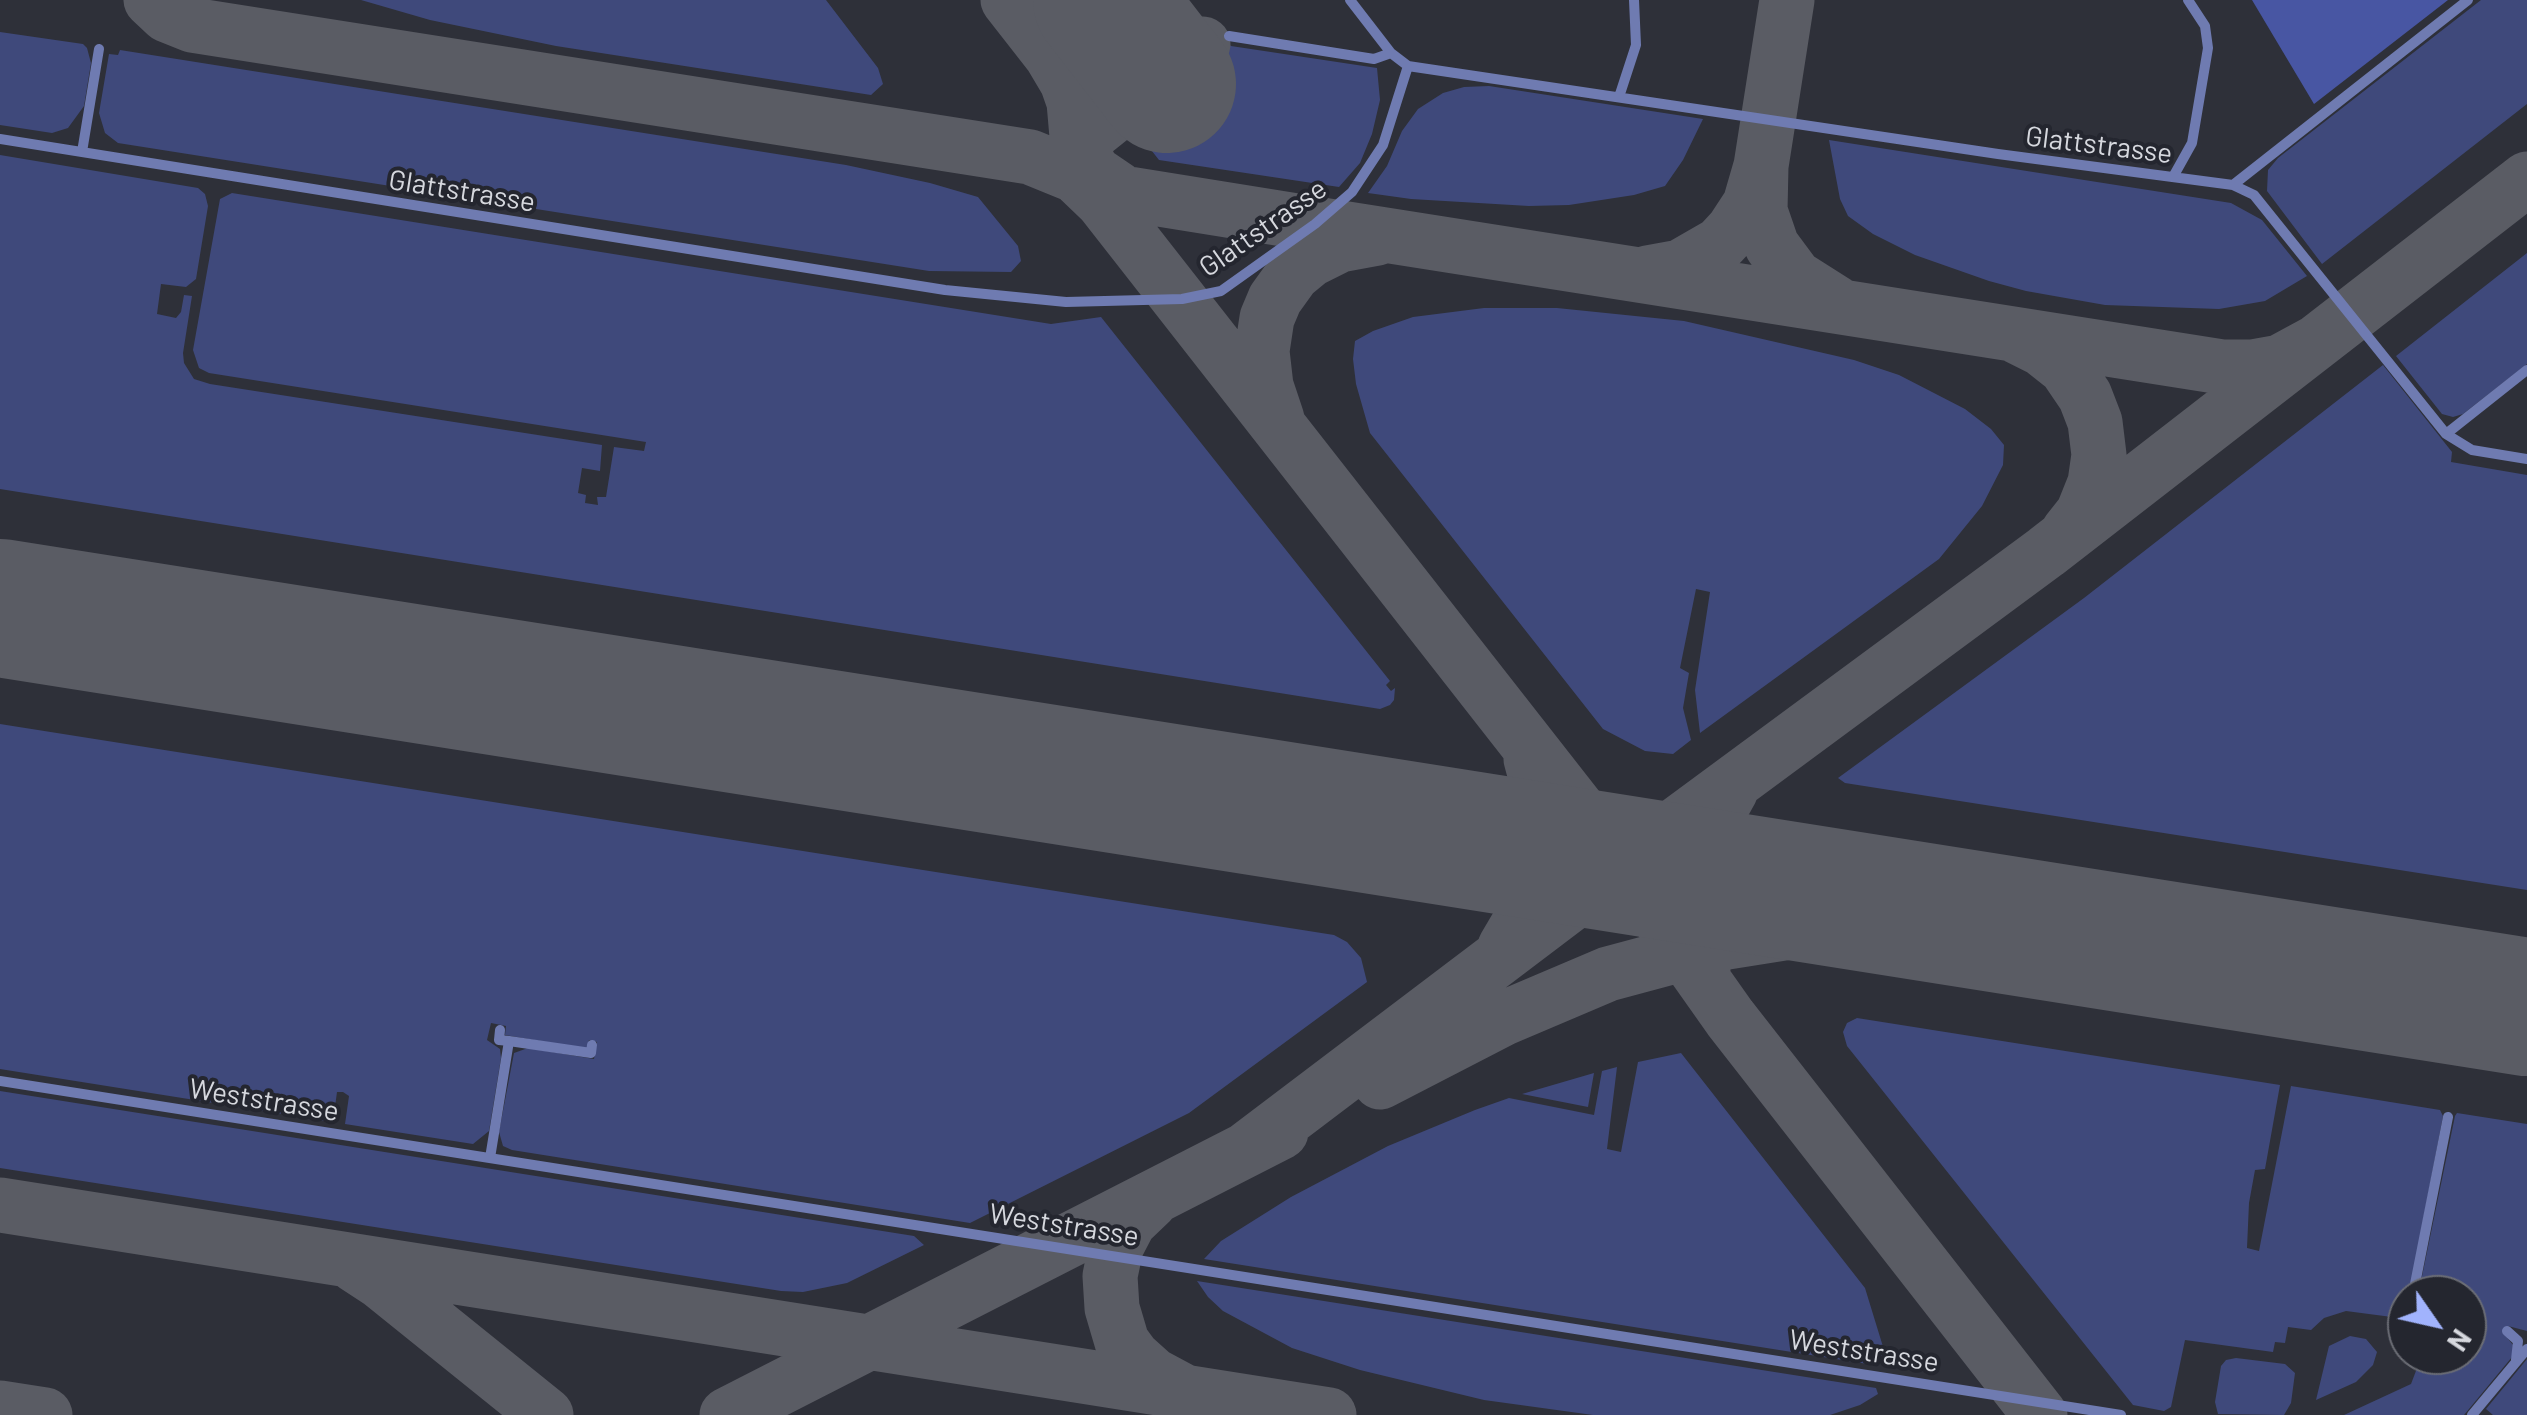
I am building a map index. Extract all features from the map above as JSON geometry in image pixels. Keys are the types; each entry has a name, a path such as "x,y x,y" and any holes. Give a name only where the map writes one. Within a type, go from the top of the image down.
{"lane":[{"path":"1350,0 1391,53 1408,66"},
{"path":"1618,97 1636,45 1634,0"},
{"path":"2173,177 2192,143 2208,48 2205,26 2188,0"},
{"path":"2468,0 2233,185 2254,195 2446,434 2472,450 2527,459"},
{"path":"1229,36 1374,59 1391,53"},
{"path":"82,152 99,49"},
{"name":"Glattstrasse","path":"0,140 945,290 1066,302 1182,299 1221,291 1315,224 1352,192 1383,145 1408,66 2233,185"},
{"path":"2446,434 2527,370"},
{"path":"500,1030 498,1040 591,1054 592,1044"},
{"path":"490,1158 508,1041"},
{"name":"Weststrasse","path":"0,1081 2121,1415"},
{"path":"2417,1275 2448,1117"},
{"path":"2507,1331 2516,1337 2519,1346 2514,1365"},
{"path":"2478,1413 2527,1349"}],"shaded area":[{"path":"361,0 826,0 878,68 883,84 871,95 556,46 430,20"},
{"path":"1048,0 1101,0 1088,10 1140,77 1120,93"},
{"path":"1124,0 1156,0 1188,40 1168,56"},
{"path":"2252,0 2448,0 2314,104"},
{"path":"2481,0 2527,0 2527,104 2322,264 2267,191 2268,170 2278,158"},
{"path":"0,32 83,44 87,48 91,63 84,106 68,128 52,133 0,125"},
{"path":"1226,41 1231,46 1377,68 1380,100 1372,134 1360,163 1339,187 1159,160 1133,127 1134,112"},
{"path":"120,50 846,165 930,183 978,197 1018,246 1021,261 1011,272 929,271 118,143 105,133 99,113 109,54 118,55"},
{"path":"1489,86 1703,119 1665,186 1634,195 1569,205 1529,206 1368,193 1418,109 1443,93"},
{"path":"1829,140 2231,203 2262,220 2307,276 2265,301 2219,309 2105,305 1989,281 1915,255 1848,216 1840,199"},
{"path":"0,155 198,188 205,194 208,206 196,279 186,287 161,284 157,314 176,318 184,295 192,296 183,353 194,379 602,445 600,471 582,468 578,493 586,495 585,503 598,505 597,497 606,497 614,447 644,451 646,442 209,373 199,368 193,350 220,199 232,193 1051,324 1101,317 1390,681 1386,685 1391,691 1395,688 1394,700 1380,709 0,489"},
{"path":"2527,253 2527,364 2463,414 2442,414 2396,356"},
{"path":"1484,308 1557,308 1684,321 1854,360 1899,375 1965,409 2004,445 2003,465 1982,506 1939,559 1700,733 1695,690 1710,592 1696,589 1680,668 1689,673 1683,708 1691,740 1673,754 1645,751 1603,729 1370,433 1356,384 1355,341 1413,317"},
{"path":"2383,365 2452,452 2451,462 2527,475 2527,890 1845,783 1838,778 2084,598"},
{"path":"0,724 1334,935 1347,942 1361,958 1367,982 1189,1113 970,1223 512,1150 503,1146 499,1132 514,1053 528,1048 594,1059 597,1042 589,1040 587,1049 505,1035 506,1026 491,1023 487,1040 500,1049 501,1058 489,1131 473,1144 345,1124 349,1096 343,1092 337,1092 333,1122 0,1069"},
{"path":"1857,1018 2280,1085 2265,1169 2255,1170 2249,1203 2247,1248 2259,1251 2291,1086 2440,1110 2443,1116 2413,1275 2387,1275 2387,1316 2346,1311 2324,1318 2311,1330 2288,1327 2285,1343 2275,1342 2273,1352 2185,1340 2171,1407 2164,1411 2133,1405 1847,1046 1843,1032 1847,1023"},
{"path":"1681,1053 1865,1288 1885,1356 1875,1360 1874,1365 1204,1259 1221,1241 1291,1197 1388,1146 1475,1110 1509,1098 1594,1115 1602,1071 1617,1067 1607,1149 1621,1152 1638,1062"},
{"path":"1594,1073 1588,1107 1522,1094"},
{"path":"0,1091 914,1236 924,1245 847,1283 803,1292 781,1291 0,1168"},
{"path":"2457,1113 2527,1124 2527,1331 2508,1326 2505,1335 2513,1345 2512,1357 2464,1415 2344,1415 2411,1384 2414,1375 2487,1375 2487,1275 2422,1275 2455,1116"},
{"path":"1197,1281 1876,1388 1878,1394 1830,1415 1593,1415 1484,1400 1360,1370 1292,1348 1223,1311"},
{"path":"2350,1336 2366,1339 2377,1352 2373,1365 2356,1382 2316,1400 2329,1346"},
{"path":"2236,1358 2285,1364 2295,1373 2291,1403 2284,1415 2218,1414 2215,1402 2221,1366"},
{"path":"2527,1359 2527,1415 2493,1415 2486,1409"}],"taxiway":[{"path":"151,0 167,15 192,25 1030,157 1116,192 1315,224 2222,367 2280,362 2317,342"},
{"path":"1008,0 1067,82 1086,173"},
{"path":"1761,166 1787,0"},
{"path":"1118,189 1093,172 1078,144 1203,44"},
{"path":"1647,273 1680,267 1720,244 1750,204 1761,166 1760,211 1772,246 1795,277 1836,303"},
{"path":"1079,179 1103,202 1622,865 1730,1018 2040,1415"},
{"path":"1247,1149 1622,865 2046,552 2527,179"},
{"path":"1277,419 1266,386 1262,351 1267,318 1275,299 1293,274 1310,260 1340,245 1378,238"},
{"path":"2016,336 2042,349 2066,368 2085,396 2095,422 2099,455 2095,483 2083,513 2068,532"},
{"path":"1505,947 1532,901 1543,858 1545,812 1531,759"},
{"path":"1703,969 1692,922 1693,881 1705,837 1731,790"},
{"path":"1380,1082 1502,1019 1608,974 1727,942 1790,932 1923,924 2063,934"},
{"path":"727,1415 1281,1132"},
{"path":"1151,1201 1129,1222 1116,1247 1110,1276 1112,1308 1122,1342 1133,1357 1153,1375 1181,1390"},
{"path":"0,1205 1329,1415"},
{"path":"355,1265 546,1415"},
{"path":"0,1408 45,1415"}],"runway":[{"path":"1102,0 1167,84"},
{"path":"0,608 2527,1007"}]}
